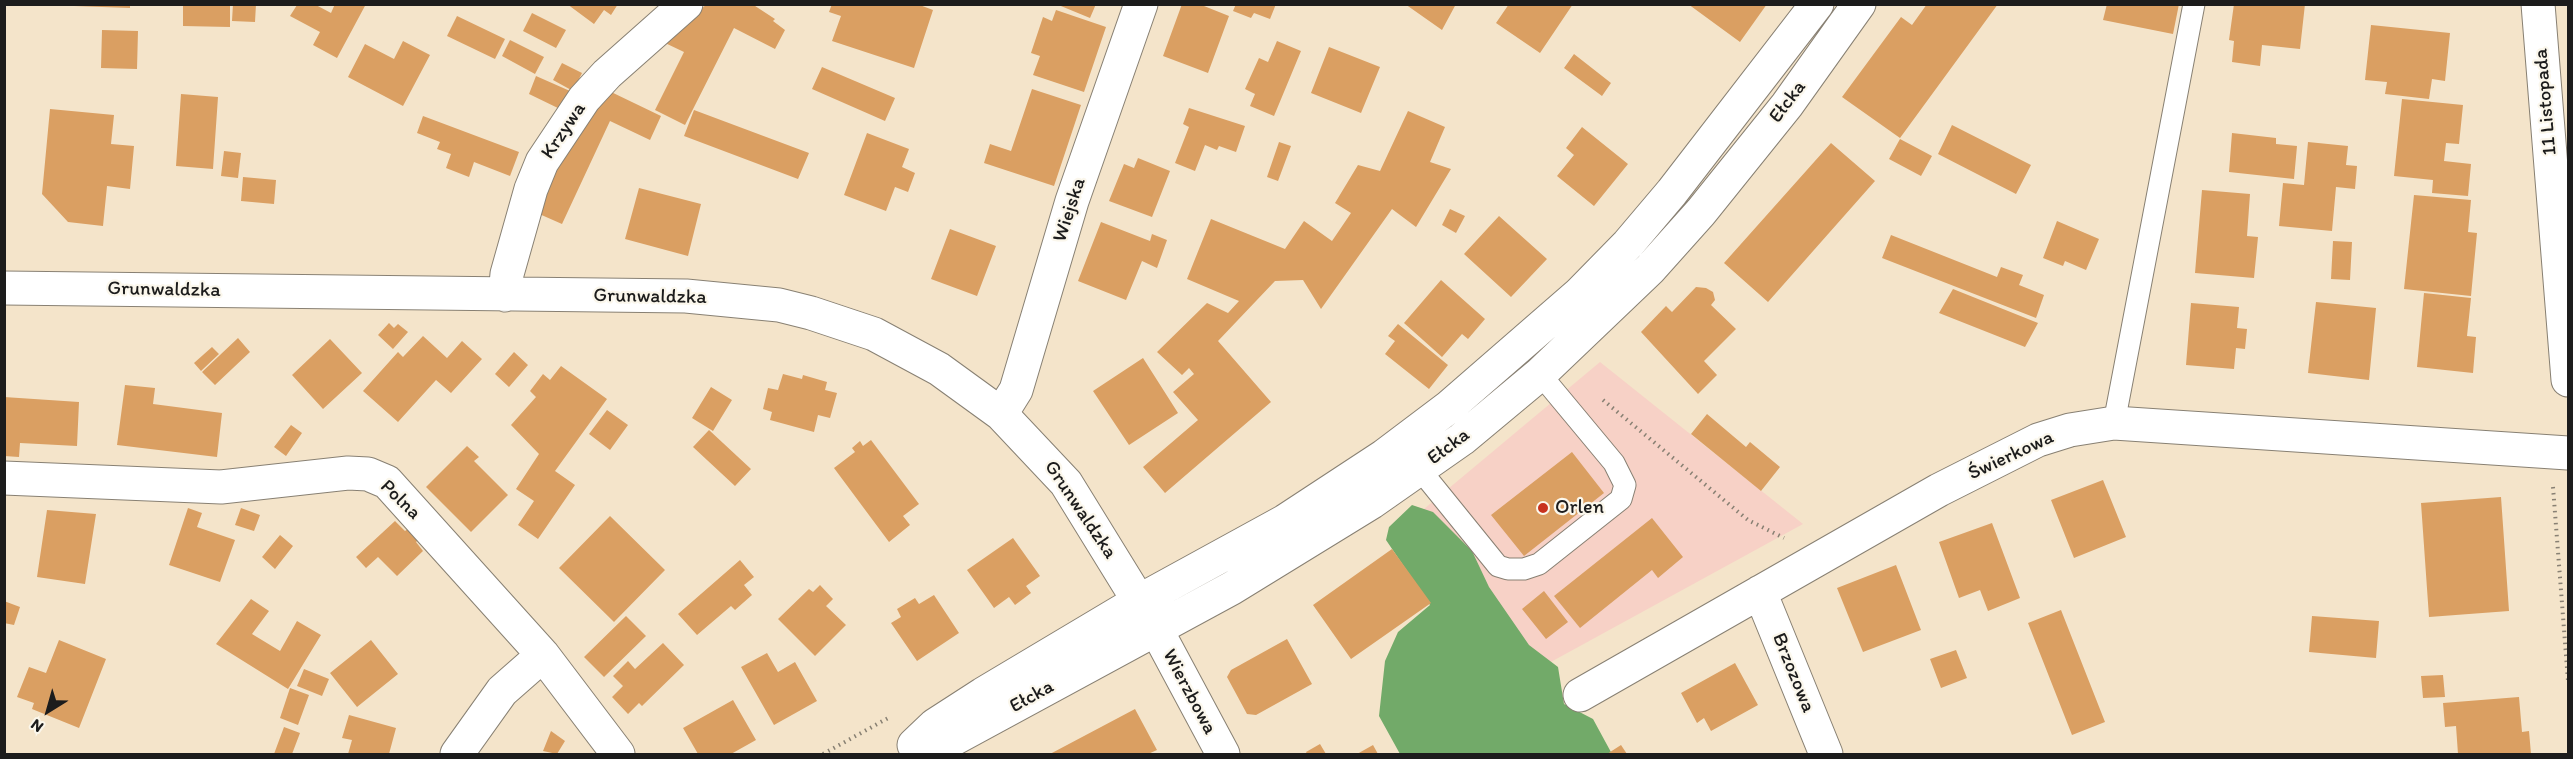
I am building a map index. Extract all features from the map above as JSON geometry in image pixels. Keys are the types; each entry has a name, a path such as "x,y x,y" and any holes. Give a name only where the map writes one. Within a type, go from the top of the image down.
{"street":[{"name":"Krzywa","path":"505,295 507,274 531,189 548,153 584,99 607,74 686,4"},
{"name":"Wiejska","path":"1001,414 1016,390 1072,201 1141,4"},
{"name":"Ełcka","path":"904,754 935,725 982,694 1139,601 1285,521 1400,444 1522,346 1579,294 1628,244 1672,192 1817,4"},
{"name":"Ełcka","path":"926,754 1156,629 1301,546 1419,470 1462,439 1540,374 1601,318 1701,212 1787,105 1859,4"},
{"name":"11 Listopada","path":"2538,4 2568,380"},
{"name":"Grunwaldzka","path":"4,288 686,296 735,299 811,313 874,334 909,351 939,369 1001,414 1066,483 1156,629"},
{"name":"Świerkowa","path":"1580,695 1939,490 2038,440 2070,430 2114,423 2568,453"},
{"name":"Polna","path":"4,478 221,487 348,473 368,474 387,482 543,655 618,754"},
{"name":"Brzozowa","path":"1760,592 1826,754"},
{"name":"Wierzbowa","path":"1156,629 1222,754"},
{"path":"457,754 502,691 543,655"}],"lane":[{"path":"2114,423 2194,4"},
{"path":"1400,444 1498,566 1508,569 1524,569 1539,564 1620,499 1625,485 1614,463 1540,374"}],"path":[{"path":"1599,396 1748,520 1783,536 1802,569"},
{"path":"823,754 898,712"}],"shaded area":[{"path":"1600,362 1803,524 1538,669 1412,519"}],"green space":[{"path":"1412,505 1433,512 1472,551 1489,587 1529,645 1558,667 1564,704 1593,719 1612,754 1400,754 1379,716 1385,661 1398,632 1430,605 1386,540 1389,527"}],"building":[{"path":"74,4 130,4 130,8 74,6"},
{"path":"183,4 230,4 230,27 183,26"},
{"path":"233,4 256,4 255,22 232,21"},
{"path":"335,4 366,4 337,58 313,45 320,32 290,16 297,5 316,5 331,13"},
{"path":"567,4 618,4 611,15 604,10 594,24"},
{"path":"707,4 752,4 775,19 773,21 785,30 775,49 734,28 685,125 655,110 684,52 663,42"},
{"path":"832,4 917,4 933,10 914,68 832,41 841,16 829,12"},
{"path":"1056,4 1096,4 1090,18"},
{"path":"1182,4 1199,4 1229,16 1208,73 1163,56"},
{"path":"1236,4 1276,4 1270,19 1254,13 1251,18 1233,11"},
{"path":"1405,4 1456,4 1442,30"},
{"path":"1509,4 1573,4 1540,53 1496,23"},
{"path":"1688,4 1767,4 1740,42"},
{"path":"1927,4 1998,4 1900,138 1842,97 1901,17 1912,25"},
{"path":"2107,4 2179,4 2173,34 2103,20"},
{"path":"2234,4 2305,4 2300,49 2262,45 2260,66 2232,62 2234,41 2229,40"},
{"path":"1056,10 1106,27 1084,92 1033,75 1040,56 1031,53 1043,17 1052,21"},
{"path":"532,13 566,30 556,48 523,31"},
{"path":"457,16 505,39 495,59 447,36"},
{"path":"2371,25 2450,33 2445,81 2432,79 2429,99 2385,94 2387,82 2365,80"},
{"path":"102,30 138,31 137,69 101,68"},
{"path":"510,40 544,57 535,74 502,56"},
{"path":"403,41 430,55 403,106 348,77 365,44 394,59"},
{"path":"1277,41 1301,51 1274,116 1250,106 1255,94 1245,89 1259,58 1268,62"},
{"path":"1329,47 1380,67 1361,113 1311,93"},
{"path":"1574,54 1611,83 1602,96 1564,68"},
{"path":"562,63 582,73 573,91 553,80"},
{"path":"822,67 895,98 885,121 812,89"},
{"path":"536,76 570,91 562,110 529,94"},
{"path":"1032,89 1081,105 1054,186 984,163 990,144 1011,151"},
{"path":"607,90 661,116 650,140 610,121 562,224 537,213 575,129"},
{"path":"181,94 218,97 213,169 176,166"},
{"path":"2402,99 2463,105 2459,144 2446,143 2444,161 2471,164 2468,196 2432,193 2433,180 2394,176"},
{"path":"1189,108 1245,126 1236,152 1219,146 1217,150 1205,145 1195,171 1175,163 1189,127 1183,124"},
{"path":"50,109 114,115 111,144 134,146 130,189 107,186 103,226 68,222 42,194"},
{"path":"694,110 809,153 798,179 684,136"},
{"path":"1408,111 1445,127 1430,162 1451,169 1416,227 1392,209 1321,309 1303,280 1275,281 1218,341 1271,402 1165,493 1143,467 1198,420 1173,392 1194,374 1189,368 1182,375 1157,352 1207,303 1228,313 1239,301 1187,279 1211,219 1285,249 1304,221 1332,241 1351,213 1335,203 1358,165 1380,171"},
{"path":"423,116 519,152 510,176 474,162 469,177 446,168 451,154 437,149 440,142 417,133"},
{"path":"1952,125 2031,165 2016,194 1938,154"},
{"path":"1582,127 1628,164 1594,206 1557,176 1574,155 1566,148"},
{"path":"867,133 909,149 902,167 915,173 908,192 895,187 886,211 844,195"},
{"path":"2232,133 2276,138 2276,144 2297,146 2294,179 2229,172"},
{"path":"1900,139 1932,156 1921,176 1889,159"},
{"path":"1279,142 1291,146 1278,181 1267,177"},
{"path":"2308,142 2348,146 2346,165 2357,166 2355,189 2336,187 2332,231 2279,226 2283,183 2304,185"},
{"path":"1831,143 1875,181 1768,302 1724,263"},
{"path":"224,151 241,153 238,178 221,176"},
{"path":"1138,158 1170,171 1152,217 1109,201 1124,164 1134,168"},
{"path":"243,177 276,180 274,204 241,201"},
{"path":"639,188 701,204 688,256 625,239"},
{"path":"2202,190 2250,194 2247,236 2258,237 2254,278 2195,273"},
{"path":"2414,195 2471,200 2468,232 2477,233 2471,296 2404,289"},
{"path":"1450,209 1465,216 1456,233 1442,225"},
{"path":"1499,216 1547,259 1511,297 1464,254"},
{"path":"2057,221 2099,239 2086,270 2065,261 2063,266 2043,258"},
{"path":"1101,222 1150,241 1152,234 1167,240 1157,268 1142,261 1126,300 1078,281"},
{"path":"950,229 996,246 977,296 931,279"},
{"path":"1891,235 1997,277 2001,267 2023,275 2019,285 2044,295 2036,318 1882,258"},
{"path":"2333,241 2352,242 2350,280 2331,279"},
{"path":"1441,280 1485,319 1468,339 1462,334 1442,357 1404,323"},
{"path":"1696,287 1706,288 1713,292 1715,300 1711,305 1736,329 1704,361 1717,375 1698,394 1641,332 1666,306 1672,312"},
{"path":"1953,289 2038,323 2025,347 1939,313"},
{"path":"2424,293 2471,298 2467,336 2476,337 2473,373 2417,367"},
{"path":"2316,302 2376,308 2369,380 2308,373"},
{"path":"2191,303 2239,307 2237,328 2247,329 2245,349 2236,348 2234,369 2186,365"},
{"path":"389,323 394,328 398,324 408,332 393,349 378,335"},
{"path":"1398,324 1448,365 1429,389 1385,354 1395,341 1388,336"},
{"path":"423,336 447,358 462,341 482,359 451,393 436,380 398,422 363,391 398,352 403,357"},
{"path":"238,338 250,352 215,385 202,372"},
{"path":"330,339 362,373 323,409 292,375"},
{"path":"212,347 219,354 201,371 194,363"},
{"path":"514,352 528,365 509,387 495,374"},
{"path":"1143,358 1178,413 1129,445 1093,391"},
{"path":"561,366 607,399 555,471 575,485 538,539 518,525 534,501 516,489 539,454 511,425 536,397 530,391 543,374 550,380"},
{"path":"783,374 802,379 803,375 827,382 825,390 837,393 830,418 818,415 814,432 770,420 772,412 763,409 768,388 778,390"},
{"path":"125,385 155,388 153,404 222,413 217,457 117,445"},
{"path":"711,387 732,400 713,431 692,418"},
{"path":"4,397 79,402 77,446 20,443 19,457 4,456"},
{"path":"607,410 628,425 610,450 589,434"},
{"path":"1707,414 1746,447 1750,442 1780,467 1761,491 1691,434"},
{"path":"291,425 302,433 286,456 274,447"},
{"path":"709,430 751,469 735,486 693,447"},
{"path":"871,440 919,504 903,516 910,525 889,542 834,468 855,452 852,448 860,441 863,446"},
{"path":"467,446 479,457 474,461 508,495 471,532 426,487"},
{"path":"1572,452 1604,493 1524,556 1491,515"},
{"path":"2103,480 2126,537 2074,558 2051,500"},
{"path":"2501,497 2509,611 2429,617 2421,503"},
{"path":"188,508 202,513 197,527 235,540 220,582 169,565"},
{"path":"241,508 260,515 254,531 235,525"},
{"path":"47,510 96,514 85,584 37,577"},
{"path":"610,516 665,570 614,622 559,568"},
{"path":"1652,518 1683,557 1658,578 1652,570 1580,628 1554,596"},
{"path":"395,521 405,531 412,526 422,536 416,542 423,551 397,576 378,557 366,568 356,557"},
{"path":"1992,523 2020,598 1988,611 1980,590 1959,598 1939,542"},
{"path":"280,535 293,546 275,569 262,557"},
{"path":"1013,538 1040,576 1026,586 1031,593 1015,605 1009,597 994,608 967,570"},
{"path":"1392,549 1431,603 1351,659 1313,605"},
{"path":"740,560 754,577 744,585 752,595 735,610 731,606 697,635 678,614"},
{"path":"1896,565 1921,630 1863,652 1837,588"},
{"path":"820,585 833,599 826,606 846,625 815,656 778,619 809,589 813,592"},
{"path":"1544,591 1568,622 1546,639 1522,609"},
{"path":"934,595 959,633 917,661 891,623 901,617 897,609 915,598 919,604"},
{"path":"251,599 269,611 252,634 280,651 297,621 321,635 288,689 216,644"},
{"path":"4,601 20,607 14,625 4,623"},
{"path":"2061,610 2105,722 2072,735 2028,623"},
{"path":"626,616 646,636 604,677 584,657"},
{"path":"2312,616 2379,621 2376,658 2309,652"},
{"path":"1287,639 1312,684 1256,715 1247,714 1227,677 1231,670"},
{"path":"59,640 106,659 79,728 32,709 34,703 17,697 29,667 46,673"},
{"path":"371,640 398,674 357,707 330,673"},
{"path":"663,643 684,665 642,706 639,703 628,714 612,697 623,686 613,676 628,661 635,669"},
{"path":"1956,650 1967,678 1941,688 1930,659"},
{"path":"767,653 778,672 795,662 817,701 774,725 741,667"},
{"path":"1735,663 1758,705 1711,731 1704,718 1697,723 1681,693"},
{"path":"304,669 329,679 322,696 297,686"},
{"path":"2443,675 2445,697 2423,698 2421,676"},
{"path":"290,688 309,695 298,725 280,718"},
{"path":"2519,697 2522,732 2529,731 2531,754 2458,754 2456,726 2445,727 2443,703"},
{"path":"733,700 756,740 731,754 698,754 683,728"},
{"path":"1135,709 1157,750 1148,754 1050,754"},
{"path":"349,715 396,728 389,754 348,754 352,740 342,738"},
{"path":"284,727 300,733 292,754 274,754"},
{"path":"551,731 565,741 557,754 543,751"},
{"path":"1320,744 1326,754 1307,754 1306,752"},
{"path":"1373,745 1378,754 1357,754"},
{"path":"1621,745 1627,754 1607,754"}],"place":[{"name":"Orlen","path":"1543,508"}]}
